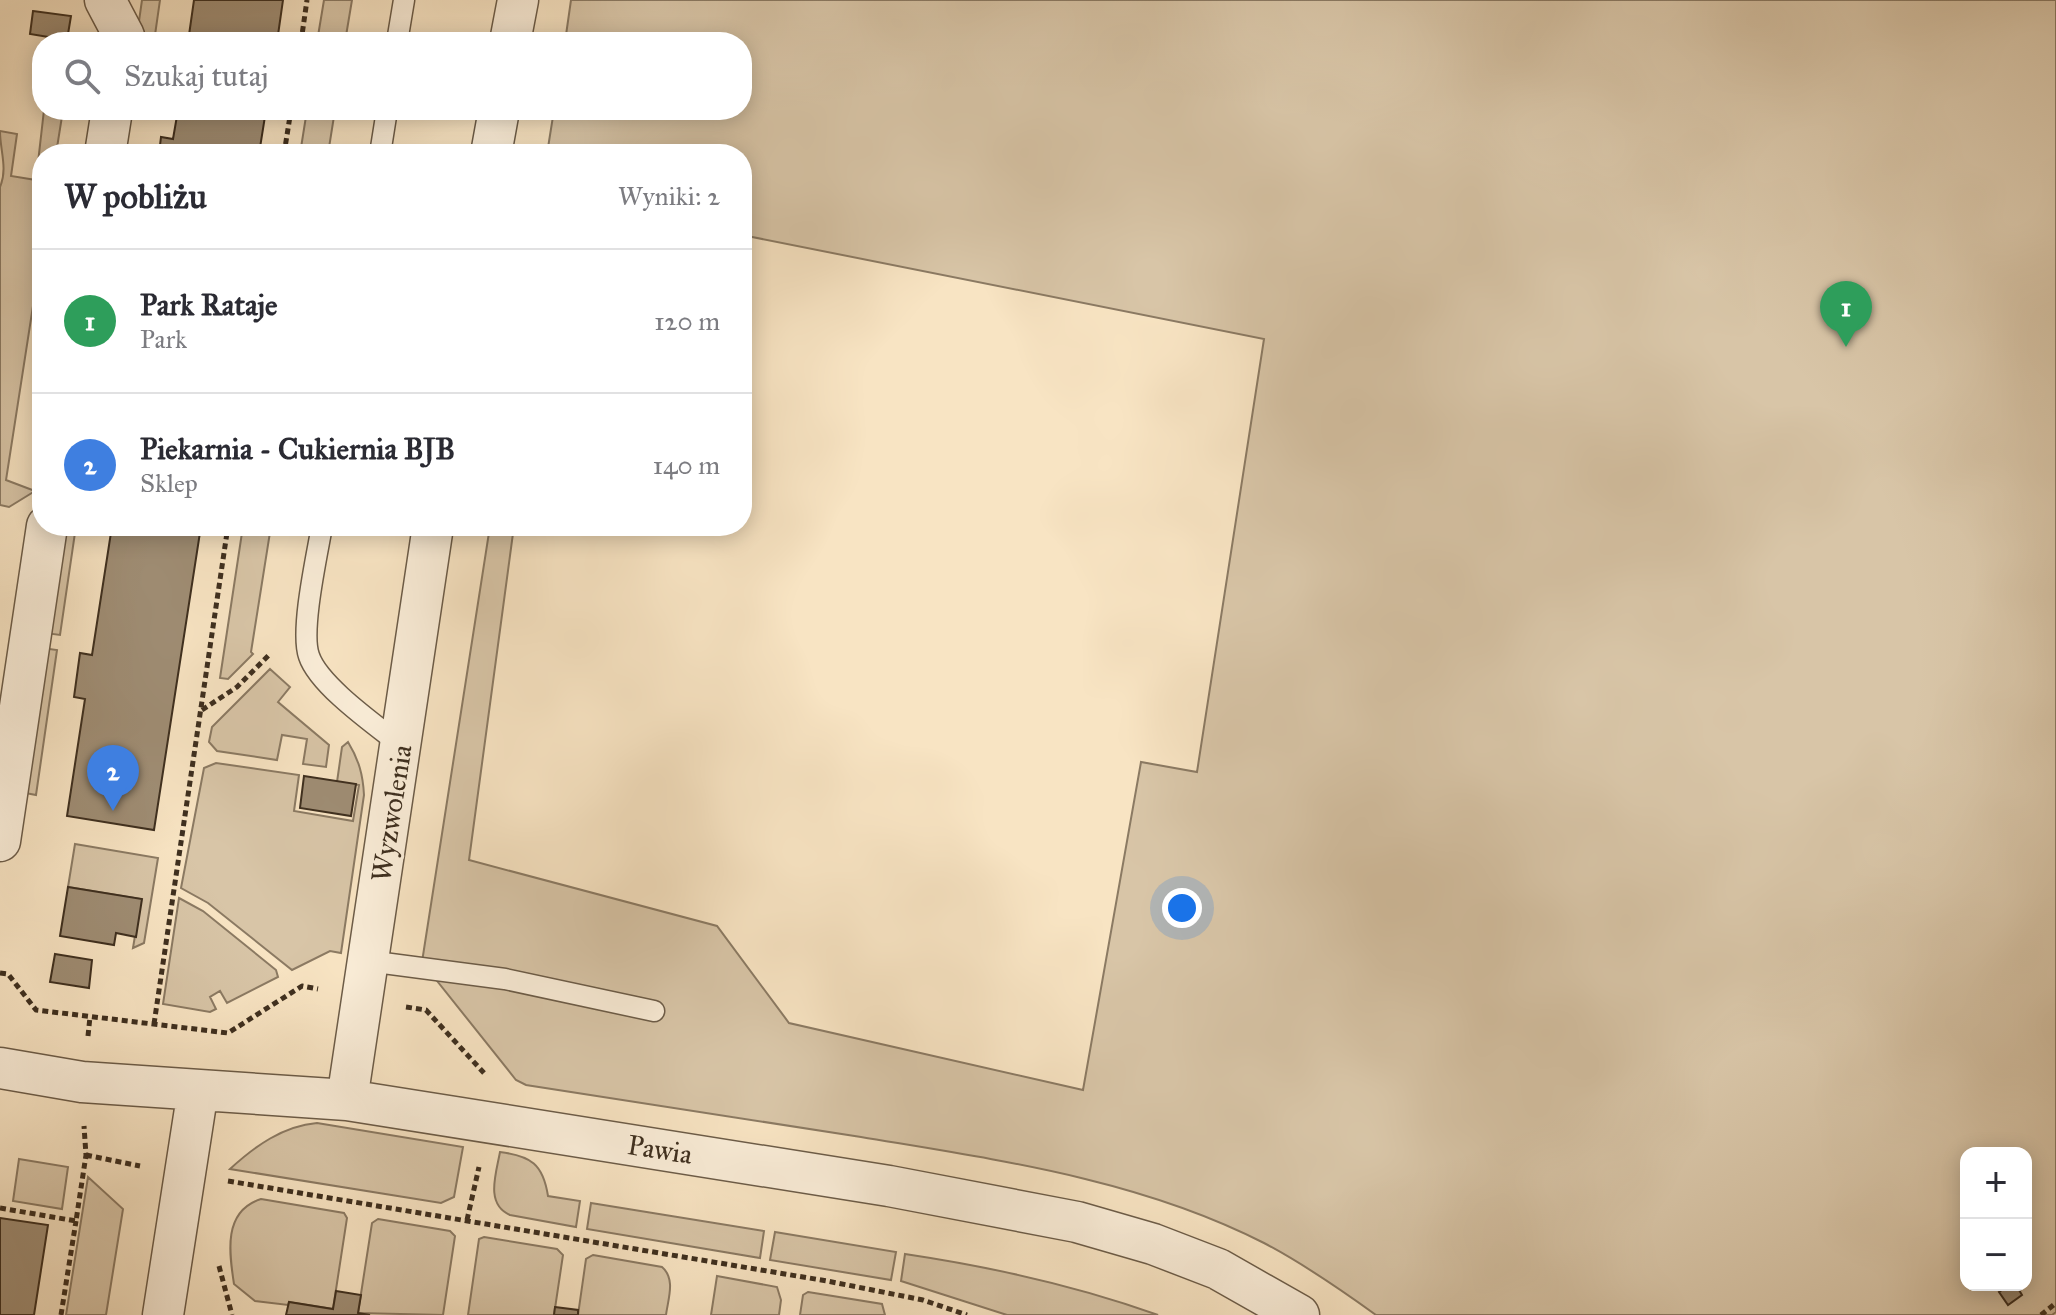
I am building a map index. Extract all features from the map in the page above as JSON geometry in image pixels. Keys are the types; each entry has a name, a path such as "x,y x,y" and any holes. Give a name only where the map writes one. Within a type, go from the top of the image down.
{"street":[{"path":"105,0 122,32"},
{"path":"512,32 518,0"},
{"path":"107,144 110,120"},
{"path":"493,144 497,120"},
{"path":"0,841 6,761 45,536"},
{"name":"Wyzwolenia","path":"347,1100 432,536"},
{"name":"Pawia","path":"0,1068 82,1082 347,1100 889,1186 1077,1222 1153,1244 1218,1269 1299,1315"},
{"path":"163,1315 198,1090"}],"lane":[{"path":"399,32 404,0"},
{"path":"382,144 385,120"},
{"path":"320,536 307,620 309,656 333,691 402,746"},
{"path":"365,980 505,979 654,1011"}],"path":[{"path":"302,32 307,0"},
{"path":"286,144 289,120"},
{"path":"154,1024 227,536"},
{"path":"201,710 237,687 272,651 309,656"},
{"path":"0,973 8,974 36,1010 228,1033 302,986 365,980 426,1010 492,1081 489,1122 467,1220"},
{"path":"61,1315 86,1155 82,1082 90,1017"},
{"path":"86,1155 827,1281 923,1300 967,1315"},
{"path":"0,1208 76,1221"},
{"path":"2041,1315 2056,1303"}],"shaded area":[{"path":"142,0 160,0 155,32 137,32"},
{"path":"324,0 352,0 347,32 319,32"},
{"path":"571,0 2056,0 2056,1312 2052,1315 1376,1315 1322,1277 1264,1243 1216,1221 1118,1187 964,1154 526,1085 516,1080 422,962 488,536 513,536 469,860 717,926 789,1023 1083,1090 1141,762 1197,772 1264,339 752,237 752,144 549,144 552,120 752,120 752,32 566,32"},
{"path":"43,120 61,120 58,144 40,144"},
{"path":"305,120 333,120 330,144 302,144"},
{"path":"0,131 17,134 11,176 32,179 32,312 6,480 32,490 32,493 9,507 0,505 0,187 4,166"},
{"path":"60,536 75,536 60,635 45,633"},
{"path":"241,536 269,536 253,654 228,679 220,678"},
{"path":"42,648 57,650 36,795 20,792"},
{"path":"270,669 290,687 278,702 329,745 326,767 303,764 307,739 282,735 277,760 217,751 209,742 212,727"},
{"path":"348,742 360,768 364,795 341,953 330,951 292,970 208,903 181,888 204,768 216,763 299,775 294,811 353,821 359,785 337,782 342,747"},
{"path":"75,844 158,858 144,943 133,948 141,899 68,887"},
{"path":"179,898 203,911 276,970 278,977 227,1003 220,991 210,997 216,1009 210,1012 163,1004"},
{"path":"317,1123 463,1147 454,1197 441,1203 230,1169 270,1138 293,1128"},
{"path":"500,1152 520,1156 534,1164 543,1176 548,1196 580,1201 576,1227 510,1215 502,1210 497,1204 494,1188"},
{"path":"19,1159 68,1167 62,1209 13,1201"},
{"path":"88,1177 123,1209 106,1315 66,1315"},
{"path":"261,1199 344,1213 347,1218 333,1309 289,1302 288,1305 255,1301 234,1284 230,1246 234,1223 249,1205"},
{"path":"591,1203 764,1231 760,1258 587,1229"},
{"path":"378,1219 450,1231 455,1236 443,1315 358,1313 372,1223"},
{"path":"775,1232 896,1252 891,1280 770,1260"},
{"path":"484,1237 557,1249 563,1255 554,1315 468,1315 479,1239"},
{"path":"905,1254 1033,1278 1158,1315 1007,1315 901,1281"},
{"path":"593,1255 662,1267 670,1283 666,1315 578,1315 586,1259"},
{"path":"717,1276 777,1287 781,1300 779,1315 711,1315"},
{"path":"808,1292 882,1304 885,1315 800,1315 803,1295"}],"building":[{"path":"194,0 283,0 278,32 189,32"},
{"path":"33,11 71,16 68,32 30,34"},
{"path":"176,120 264,120 261,144 160,144 161,137 173,139"},
{"path":"110,536 199,536 154,830 67,816 85,699 74,697 80,653 92,655"},
{"path":"304,776 356,784 351,816 300,808"},
{"path":"68,887 142,899 136,937 116,933 114,945 60,936"},
{"path":"55,954 92,960 89,988 50,982"},
{"path":"0,1218 48,1225 34,1315 0,1315"},
{"path":"336,1291 361,1295 358,1313 370,1315 286,1315 289,1302 333,1309"},
{"path":"2020,1291 2022,1295 2008,1305 1999,1292"},
{"path":"555,1307 578,1310 578,1315 554,1315"}],"place":[{"name":"Park Rataje","path":"1846,347"},
{"name":"Piekarnia - Cukiernia BJB","path":"113,811"}]}
